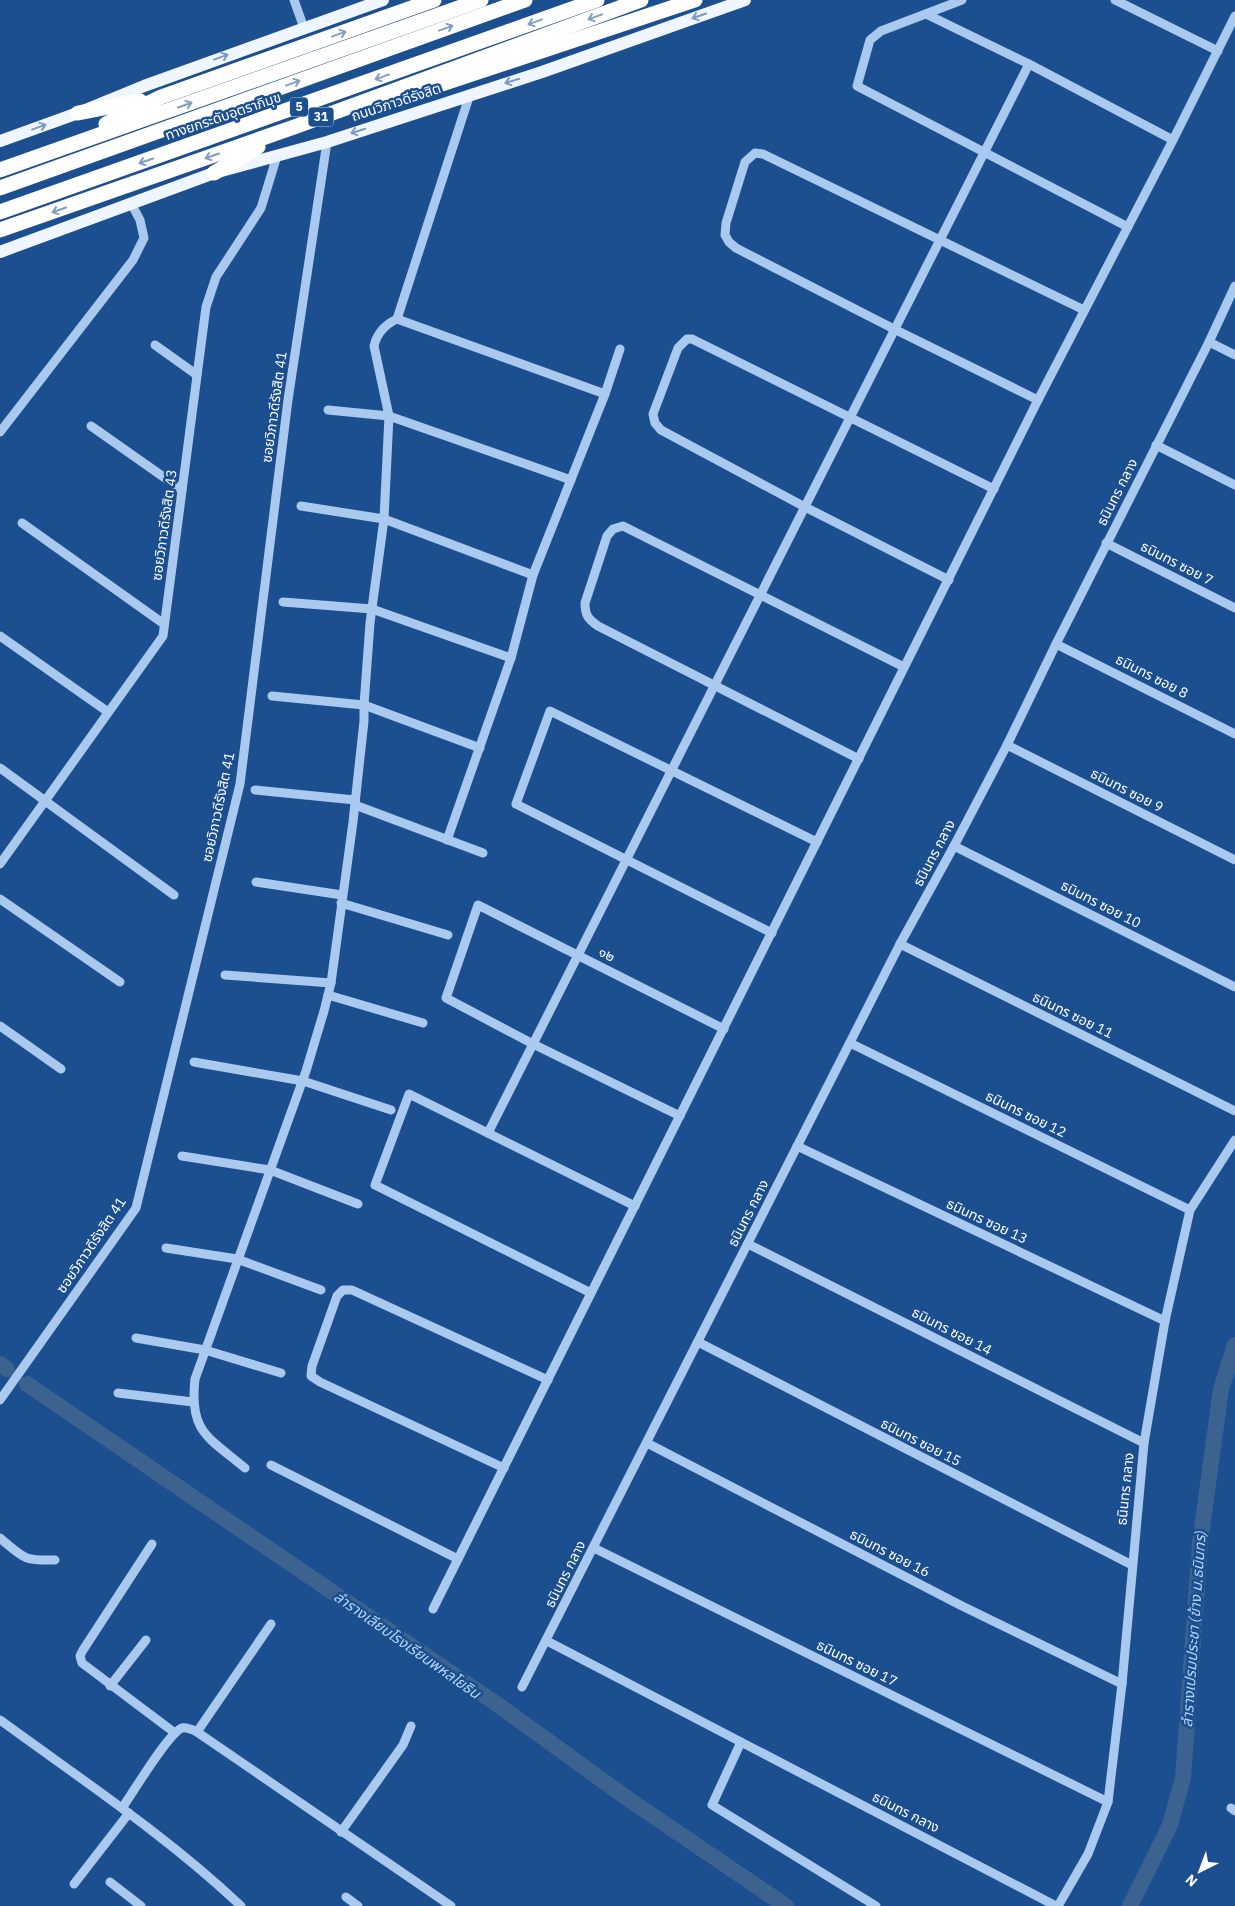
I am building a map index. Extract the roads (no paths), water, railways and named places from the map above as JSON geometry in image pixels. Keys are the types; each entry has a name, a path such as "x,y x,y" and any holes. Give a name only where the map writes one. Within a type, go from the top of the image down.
{"highway":[{"path":"40,156 161,97 434,0"},
{"path":"0,170 481,0"},
{"name":"ทางยกระดับอุตราภิมุข","path":"0,188 525,0"},
{"name":"ทางยกระดับอุตราภิมุข","path":"0,212 597,0"},
{"name":"ถนนวิภาวดีรังสิต","path":"0,230 297,126 641,0"},
{"name":"31","path":"214,174 266,142 695,0"},
{"path":"78,113 161,97"}],"main road":[{"path":"0,141 78,113 144,86 383,0"},
{"name":"ถนนวิภาวดีรังสิต","path":"0,252 214,174 327,142 542,72 745,0"}],"street":[{"path":"294,0 304,28"},
{"path":"962,0 875,35 870,40 857,86 1128,227"},
{"path":"1115,0 1218,51"},
{"path":"926,14 1029,64 1173,140"},
{"path":"433,1609 1038,400 1235,16"},
{"path":"488,1132 1029,64"},
{"path":"245,1468 208,1437 198,1424 193,1408 195,1379 303,1081 331,983 355,803 364,721 372,610 384,519 389,416 374,346 376,337 381,330 396,319 470,94"},
{"name":"ซอยวิภาวดีรังสิต 41","path":"0,1400 136,1208 240,784 288,400 327,142"},
{"path":"1038,400 736,248 725,235 726,223 745,162 755,153 762,154 1084,310"},
{"name":"ซอยวิภาวดีรังสิต 43","path":"0,864 163,636 206,307 216,277 261,208 277,156"},
{"path":"0,432 133,260 144,238 140,220 132,205"},
{"name":"ธนินทร กลาง","path":"1235,286 1209,342 1106,543 1007,745 900,944 547,1641 1057,1906 1088,1854 1108,1802 1122,1684 1144,1442 1165,1321 1190,1210 1235,1140"},
{"path":"396,319 605,394"},
{"path":"949,580 669,436 656,423 653,414 678,348 687,339 692,339 994,489"},
{"path":"1209,342 1235,355"},
{"path":"155,345 197,375"},
{"path":"447,840 511,658 533,575 605,394 620,349"},
{"path":"328,410 389,416 571,480"},
{"path":"91,426 182,490"},
{"path":"1156,445 1235,485"},
{"path":"301,506 384,519 533,575"},
{"path":"22,523 164,624"},
{"path":"859,759 598,626 585,614 585,603 608,536 613,529 623,526 904,667"},
{"name":"ธนินทร ซอย 7","path":"1106,543 1235,608"},
{"path":"283,602 372,610 511,658"},
{"path":"0,636 108,712"},
{"name":"ธนินทร ซอย 8","path":"1056,644 1235,734"},
{"path":"272,696 364,706 480,748"},
{"path":"772,933 516,804 550,711 817,842"},
{"name":"ธนินทร ซอย 9","path":"1007,745 1235,860"},
{"path":"0,768 174,895"},
{"path":"255,790 355,803 483,853"},
{"name":"ธนินทร ซอย 10","path":"954,846 1235,987"},
{"path":"256,882 341,899 448,935"},
{"path":"0,899 120,982"},
{"name":"๑๒","path":"534,1044 446,998 478,905 724,1029"},
{"name":"ธนินทร ซอย 11","path":"900,944 1235,1110"},
{"path":"225,975 331,983"},
{"path":"328,995 423,1023"},
{"path":"0,1026 61,1069"},
{"name":"ธนินทร ซอย 12","path":"850,1043 1190,1210"},
{"path":"534,1044 680,1116"},
{"path":"194,1062 303,1081 391,1110"},
{"path":"591,1293 376,1185 409,1094 635,1206"},
{"name":"ธนินทร ซอย 13","path":"797,1146 1165,1321"},
{"path":"182,1156 270,1170 358,1204"},
{"name":"ธนินทร ซอย 14","path":"748,1244 1144,1442"},
{"path":"166,1248 237,1259 321,1290"},
{"path":"504,1468 320,1382 311,1376 312,1366 337,1296 343,1290 352,1290 548,1380"},
{"path":"136,1338 205,1350 281,1374"},
{"name":"ธนินทร ซอย 15","path":"698,1342 1132,1566"},
{"path":"118,1393 193,1402"},
{"name":"ธนินทร ซอย 16","path":"647,1443 962,1606 1122,1684"},
{"path":"271,1464 458,1559"},
{"path":"0,1538 22,1557 33,1561 55,1560"},
{"path":"152,1544 80,1656 82,1664 175,1733"},
{"name":"ธนินทร ซอย 17","path":"594,1548 1108,1802"},
{"path":"197,1732 271,1624"},
{"path":"110,1686 146,1640"},
{"path":"522,1687 547,1641"},
{"path":"0,1720 126,1810 174,1847 242,1906"},
{"path":"341,1832 403,1745 411,1726"},
{"path":"74,1884 126,1810 170,1737 182,1728 187,1728 197,1732 451,1906"},
{"path":"741,1742 712,1805 876,1906"},
{"path":"110,1882 141,1906"},
{"path":"346,1897 358,1906"}],"waterway":[{"name":"ลำรางเปรมประชา (ข้าง ม.ธนินทร)","path":"1130,1906 1170,1825 1183,1778 1200,1543 1221,1389 1235,1345"},
{"name":"ลำรางเลียบโรงเรียนพหลโยธิน","path":"0,1364 7,1369"},
{"name":"ลำรางเลียบโรงเรียนพหลโยธิน","path":"27,1384 501,1707 631,1801 786,1906"}]}
